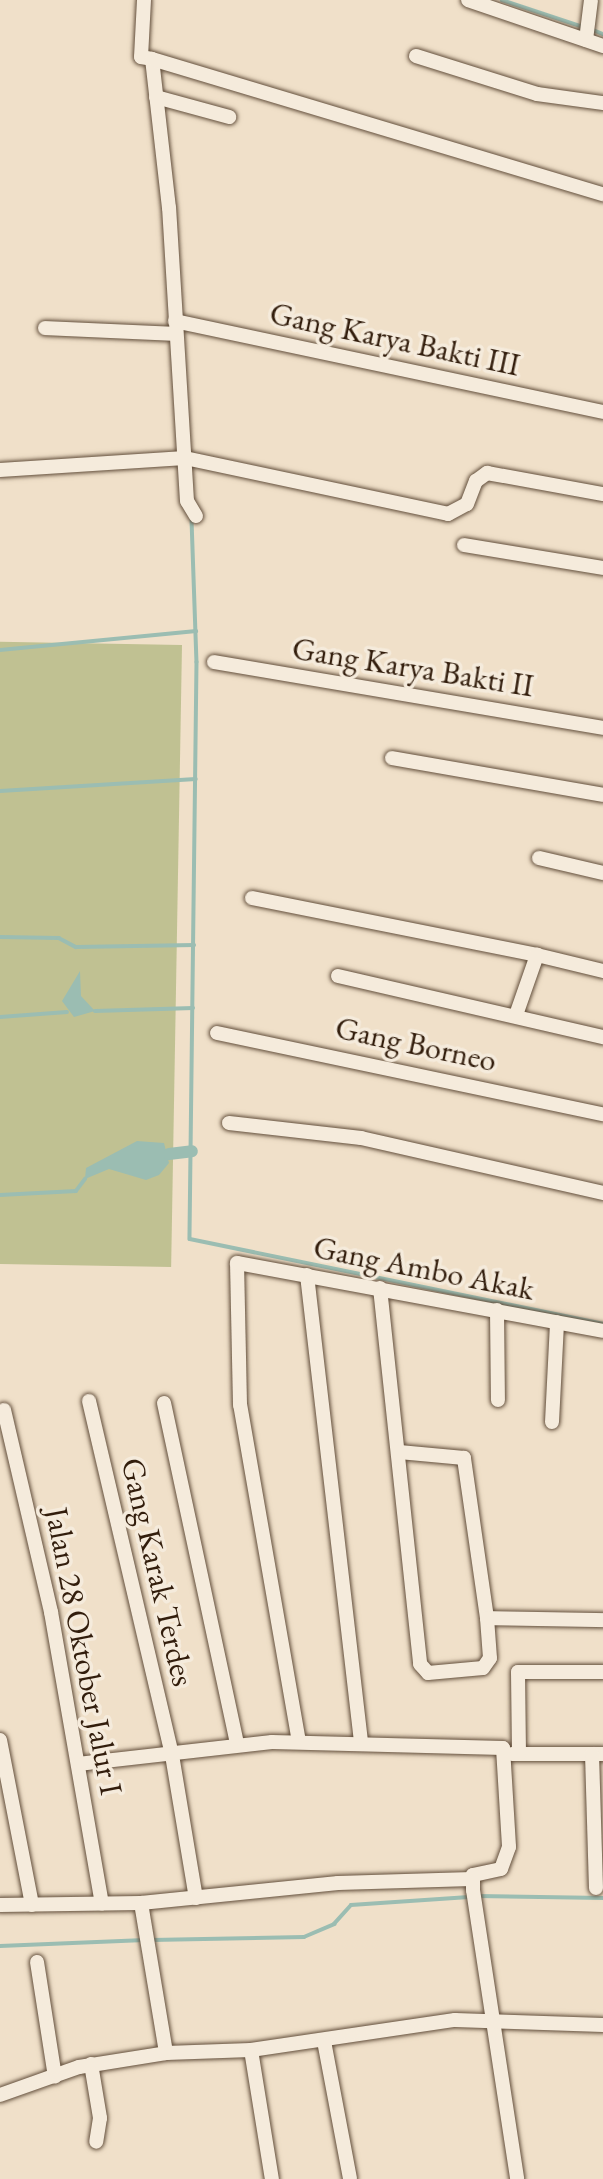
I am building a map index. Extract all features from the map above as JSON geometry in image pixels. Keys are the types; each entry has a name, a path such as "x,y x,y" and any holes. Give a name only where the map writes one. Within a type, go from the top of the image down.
{"street":[{"path":"144,0 141,57 603,194"},
{"path":"468,0 507,6 588,33 603,46"},
{"path":"588,33 592,0"},
{"path":"416,56 537,94 603,103"},
{"path":"152,59 161,99 179,325 188,505 196,516"},
{"path":"161,99 229,117"},
{"name":"Gang Karya Bakti III","path":"45,328 179,325 603,412"},
{"path":"0,470 185,458 440,513 461,509 487,473 603,494"},
{"path":"464,545 603,568"},
{"name":"Gang Karya Bakti II","path":"214,662 603,727"},
{"path":"393,758 603,795"},
{"path":"539,858 603,873"},
{"path":"252,898 537,955 603,971"},
{"path":"516,1015 537,955"},
{"path":"338,976 603,1037"},
{"name":"Gang Borneo","path":"217,1033 603,1114"},
{"path":"229,1123 416,1149 603,1193"},
{"name":"Gang Ambo Akak","path":"299,1742 244,1438 235,1265 380,1288 603,1331"},
{"path":"307,1275 361,1744"},
{"path":"380,1288 423,1670 487,1665 488,1618 464,1458 399,1452"},
{"path":"497,1310 498,1400"},
{"path":"552,1422 557,1322"},
{"name":"Gang Karak Terdes","path":"89,1401 172,1755 196,1898"},
{"path":"164,1403 237,1744"},
{"name":"Jalan 28 Oktober Jalur I","path":"4,1410 78,1764 102,1904"},
{"path":"488,1618 603,1620"},
{"path":"519,1754 518,1672 603,1672"},
{"path":"0,1740 32,1905"},
{"path":"78,1764 172,1755 237,1744 299,1742 495,1745 504,1754 509,1847 501,1869 474,1873 473,1907 517,2179"},
{"path":"504,1754 598,1754 596,1888"},
{"path":"0,1905 102,1904 142,1910 196,1898 348,1882 473,1884"},
{"path":"142,1910 146,1949 166,2053"},
{"path":"37,1962 55,2077"},
{"path":"0,2095 91,2064 166,2053 251,2050 492,2019 603,2025"},
{"path":"324,2041 350,2179"},
{"path":"251,2050 272,2179"},
{"path":"91,2064 100,2118 96,2143"}],"green space":[{"path":"0,642 182,645 171,1267 0,1264"}],"water":[{"path":"80,971 81,996 95,1011 74,1017 62,1001"},
{"path":"137,1141 164,1143 169,1163 159,1175 146,1180 109,1169 85,1179 86,1168"}],"waterway":[{"path":"502,0 583,27"},
{"path":"591,29 603,34"},
{"path":"192,520 197,662 190,1239 603,1324"},
{"path":"0,650 196,631"},
{"path":"0,791 196,779"},
{"path":"0,937 59,938 76,947 194,945"},
{"path":"95,1011 193,1008"},
{"path":"0,1017 67,1012"},
{"path":"169,1154 192,1151"},
{"path":"0,1195 76,1191 85,1179"},
{"path":"477,1896 603,1898"},
{"path":"152,1940 304,1937 334,1924 351,1905 469,1897"},
{"path":"0,1946 145,1940"}]}
